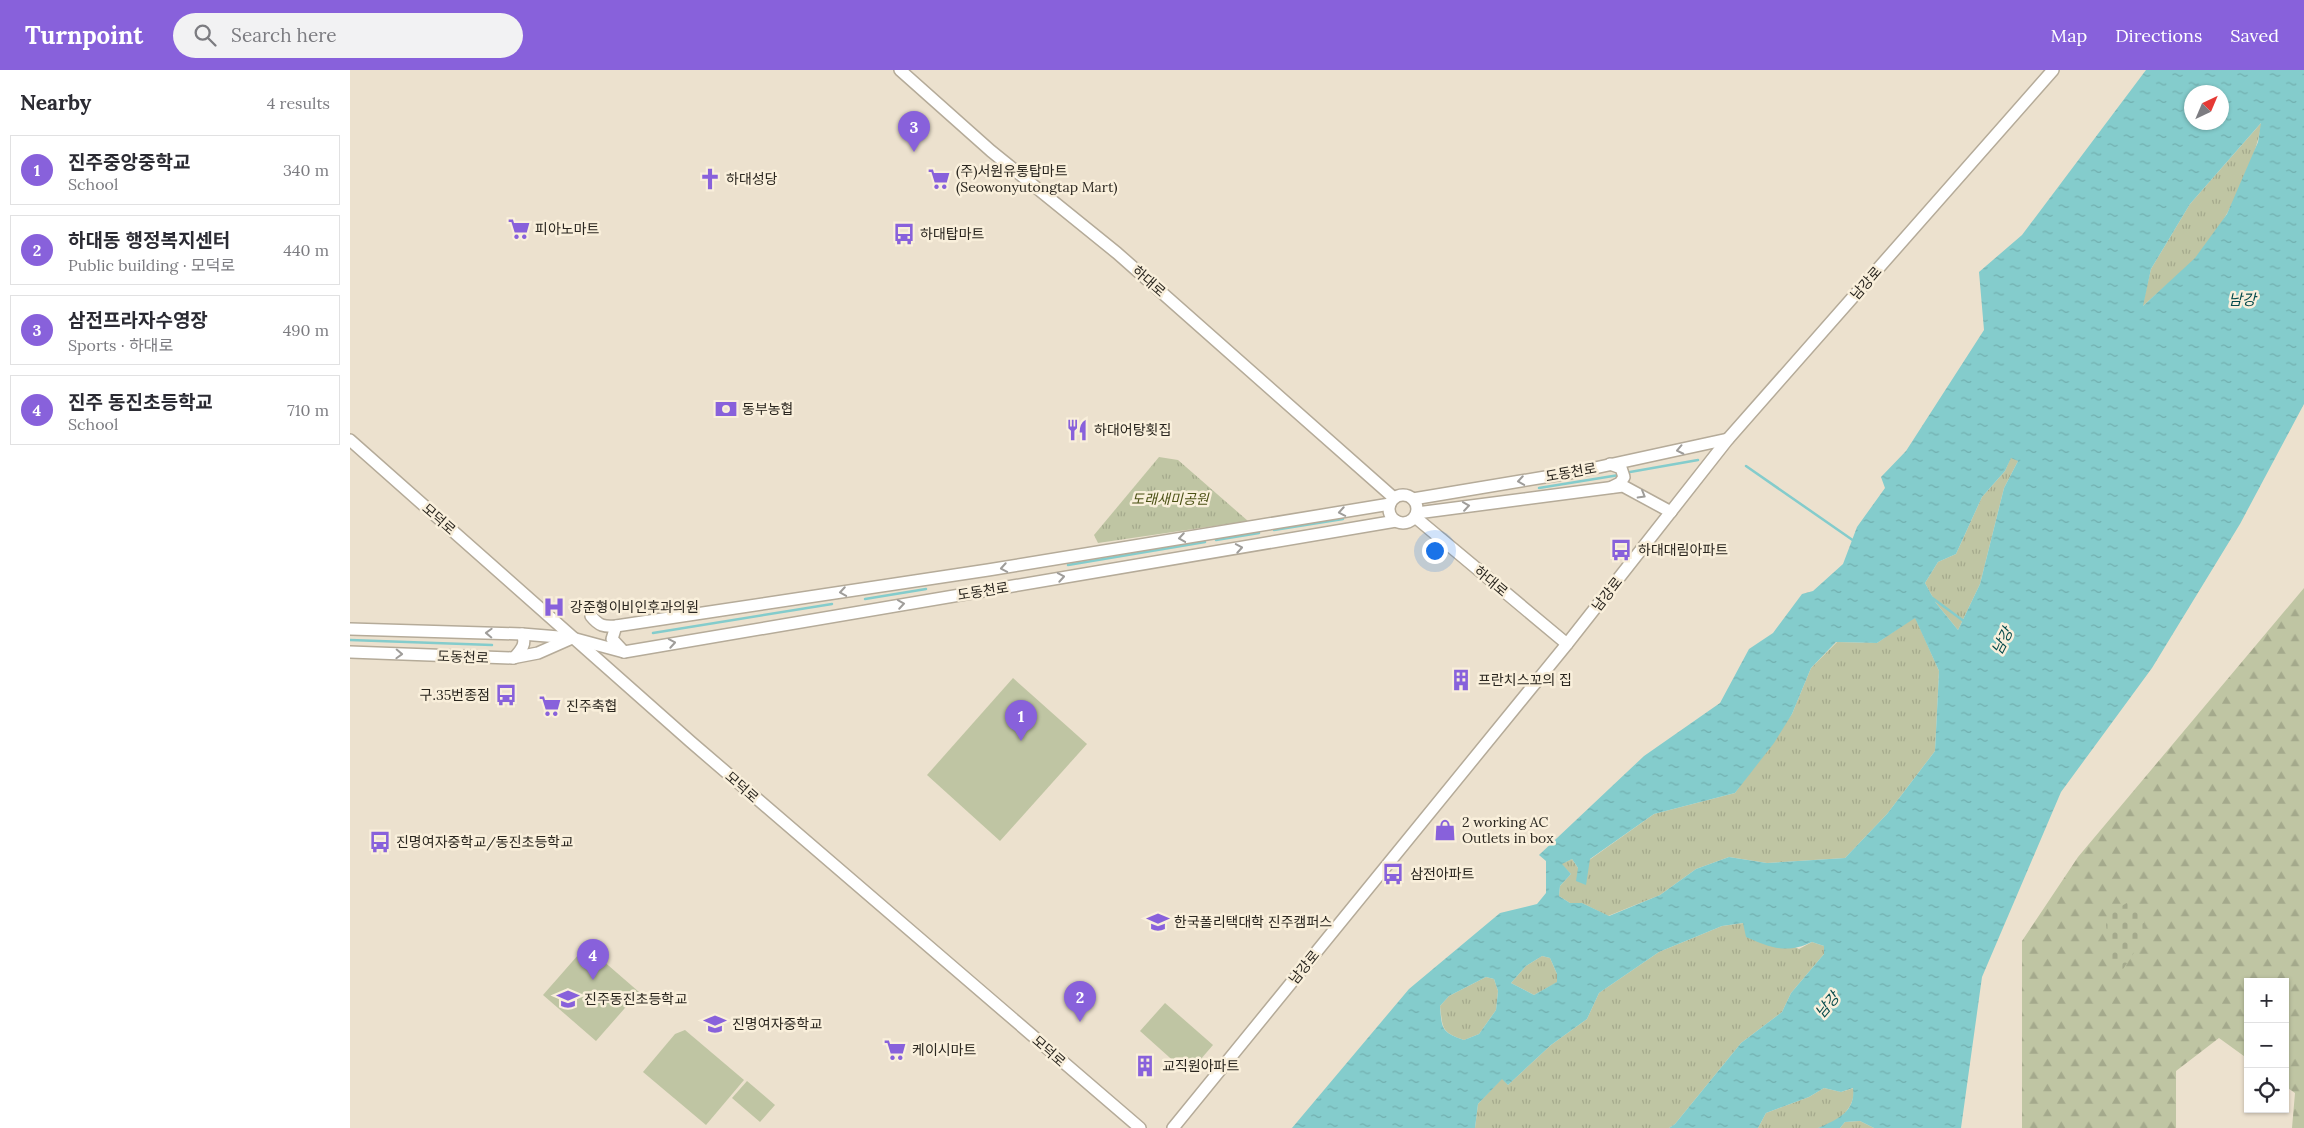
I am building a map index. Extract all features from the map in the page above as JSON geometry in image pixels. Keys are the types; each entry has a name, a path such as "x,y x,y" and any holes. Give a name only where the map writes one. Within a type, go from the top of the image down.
{"street":[{"name":"하대로","path":"900,70 991,151 1117,253 1392,501"},
{"name":"남강로","path":"1172,1128 1567,644 1728,440 2053,70"},
{"name":"모덕로","path":"350,440 572,638 806,842 1140,1128"},
{"name":"도동천로","path":"1413,498 1610,464 1728,440"},
{"path":"1610,464 1621,468 1624,477 1620,483 1612,487"},
{"name":"도동천로","path":"1416,515 1612,487 1628,487 1671,512"},
{"path":"1406,495 1413,498 1417,505 1416,515 1408,523 1396,521 1390,514 1392,501 1406,495"},
{"name":"도동천로","path":"616,626 1032,563 1392,501"},
{"name":"하대로","path":"1416,515 1567,644"},
{"name":"도동천로","path":"350,628 522,634 572,638 624,652 1396,521"},
{"path":"1201,535 1208,537 1212,542 1211,548 1206,553"},
{"path":"1032,563 1028,571 1030,577 1038,581"},
{"path":"591,616 598,625 603,627 616,626 612,639 624,652"},
{"path":"514,658 524,643 525,639 522,634"},
{"name":"도동천로","path":"350,652 514,658 538,653 572,638"}],"green space":[{"path":"2262,122 2253,157 2237,195 2216,231 2194,260 2142,307 2151,269 2190,204"},
{"name":"도래새미공원","path":"1159,457 1178,460 1248,521 1098,543 1094,535"},
{"path":"2011,457 2018,461 2004,488 1980,584 1958,630 1936,603 1925,583 1938,562 1956,554 1982,497 2005,471"},
{"path":"2304,588 2304,1128 2292,1128 2295,1093 2289,1089 2289,978 2244,978 2244,1056 2219,1038 2176,1071 2176,1128 2022,1128 2022,941 2078,857"},
{"path":"1915,617 1939,671 1935,751 1887,814 1845,858 1767,863 1729,857 1696,869 1660,895 1608,916 1582,903 1570,903 1559,896 1560,886 1571,874 1561,864 1572,859 1578,868 1654,814 1735,793 1792,714 1811,668 1837,642 1877,643"},
{"path":"1013,678 1087,744 1000,841 927,775"},
{"path":"2133,899 2144,917 2144,927 2138,945 2121,972 2112,968 2106,925 2109,914"},
{"path":"1744,923 1799,949 1812,942 1824,946 1824,954 1791,993 1782,1012 1741,1043 1675,1124 1669,1128 1475,1128 1478,1104 1502,1078 1508,1085 1551,1045 1587,1019 1599,993 1659,952 1722,926"},
{"path":"586,946 639,992 596,1041 543,995"},
{"path":"1542,956 1550,958 1557,974 1558,982 1534,995 1511,983 1526,966"},
{"path":"1486,977 1494,979 1498,991 1496,1010 1479,1034 1464,1040 1451,1035 1444,1029 1440,1006 1449,996"},
{"path":"1165,1003 1213,1045 1188,1074 1140,1031"},
{"path":"685,1030 744,1080 706,1125 643,1072 675,1034"},
{"path":"747,1081 775,1105 760,1122 732,1098"},
{"path":"1824,1088 1841,1092 1854,1088 1854,1096 1848,1109 1832,1123 1818,1128 1758,1128 1766,1113 1809,1097"},
{"path":"1860,1121 1874,1128 1840,1128 1845,1122"}],"water":[{"name":"남강","path":"2146,70 2304,70 2304,404 2240,524 2152,668 2061,792 1982,977 1961,1128 1874,1128 1860,1121 1845,1122 1840,1128 1818,1128 1843,1114 1848,1109 1853,1096 1853,1088 1841,1092 1824,1088 1809,1097 1766,1113 1758,1128 1669,1128 1675,1124 1741,1043 1782,1012 1791,993 1824,954 1824,946 1812,942 1787,949 1763,944 1746,937 1743,923 1722,926 1659,952 1599,993 1587,1019 1551,1045 1508,1085 1502,1079 1478,1104 1475,1128 1292,1128 1409,989 1500,913 1537,904 1546,893 1546,861 1539,855 1644,756 1720,703 1749,649 1773,633 1802,594 1813,591 1843,564 1857,527 1885,488 1881,477 1906,451 1984,330 1979,272 2022,235","holes":["2261,123 2258,142 2227,214 2195,258 2143,306 2151,269 2190,204","2011,458 2018,461 2004,488 1980,584 1958,630 1936,603 1925,583 1938,562 1956,554 1982,497 2005,471","1915,618 1939,671 1935,751 1887,814 1845,858 1767,863 1729,857 1696,869 1660,895 1609,916 1582,903 1570,903 1559,896 1560,886 1571,874 1562,864 1572,859 1578,868 1576,881 1586,885 1590,859 1654,814 1735,793 1774,743 1792,714 1811,668 1836,642 1877,643","1542,956 1550,958 1557,974 1557,982 1534,995 1511,983 1526,966","1486,977 1494,979 1498,991 1496,1010 1479,1034 1464,1040 1451,1035 1442,1025 1440,1006 1449,996"]}],"waterway":[{"path":"1630,472 1698,460"},
{"path":"1746,466 1854,541"},
{"path":"1539,488 1619,475"},
{"path":"1274,530 1343,519"},
{"path":"1216,540 1259,533"},
{"path":"1068,565 1205,542"},
{"path":"865,599 926,589"},
{"path":"1931,597 1965,622"},
{"path":"653,633 832,604"},
{"path":"350,640 492,645"}],"place":[{"name":"삼전프라자수영장","path":"914,152"},
{"name":"하대성당","path":"710,179"},
{"name":"(주)서원유통탑마트 (Seowonyutongtap Mart)","path":"939,179"},
{"name":"피아노마트","path":"519,229"},
{"name":"하대탑마트","path":"904,234"},
{"name":"동부농협","path":"726,409"},
{"name":"하대어탕횟집","path":"1077,430"},
{"name":"하대대림아파트","path":"1621,550"},
{"name":"강준형이비인후과의원","path":"554,607"},
{"name":"프란치스꼬의 집","path":"1461,680"},
{"name":"구.35번종점","path":"506,695"},
{"name":"진주축협","path":"550,706"},
{"name":"진주중앙중학교","path":"1021,741"},
{"name":"2 working AC Outlets in box","path":"1445,830"},
{"name":"진명여자중학교/동진초등학교","path":"380,842"},
{"name":"삼전아파트","path":"1393,874"},
{"name":"한국폴리택대학 진주캠퍼스","path":"1158,922"},
{"name":"진주 동진초등학교","path":"593,980"},
{"name":"진주동진초등학교","path":"568,999"},
{"name":"하대동 행정복지센터","path":"1080,1022"},
{"name":"진명여자중학교","path":"715,1024"},
{"name":"케이시마트","path":"895,1050"},
{"name":"교직원아파트","path":"1145,1066"}]}
